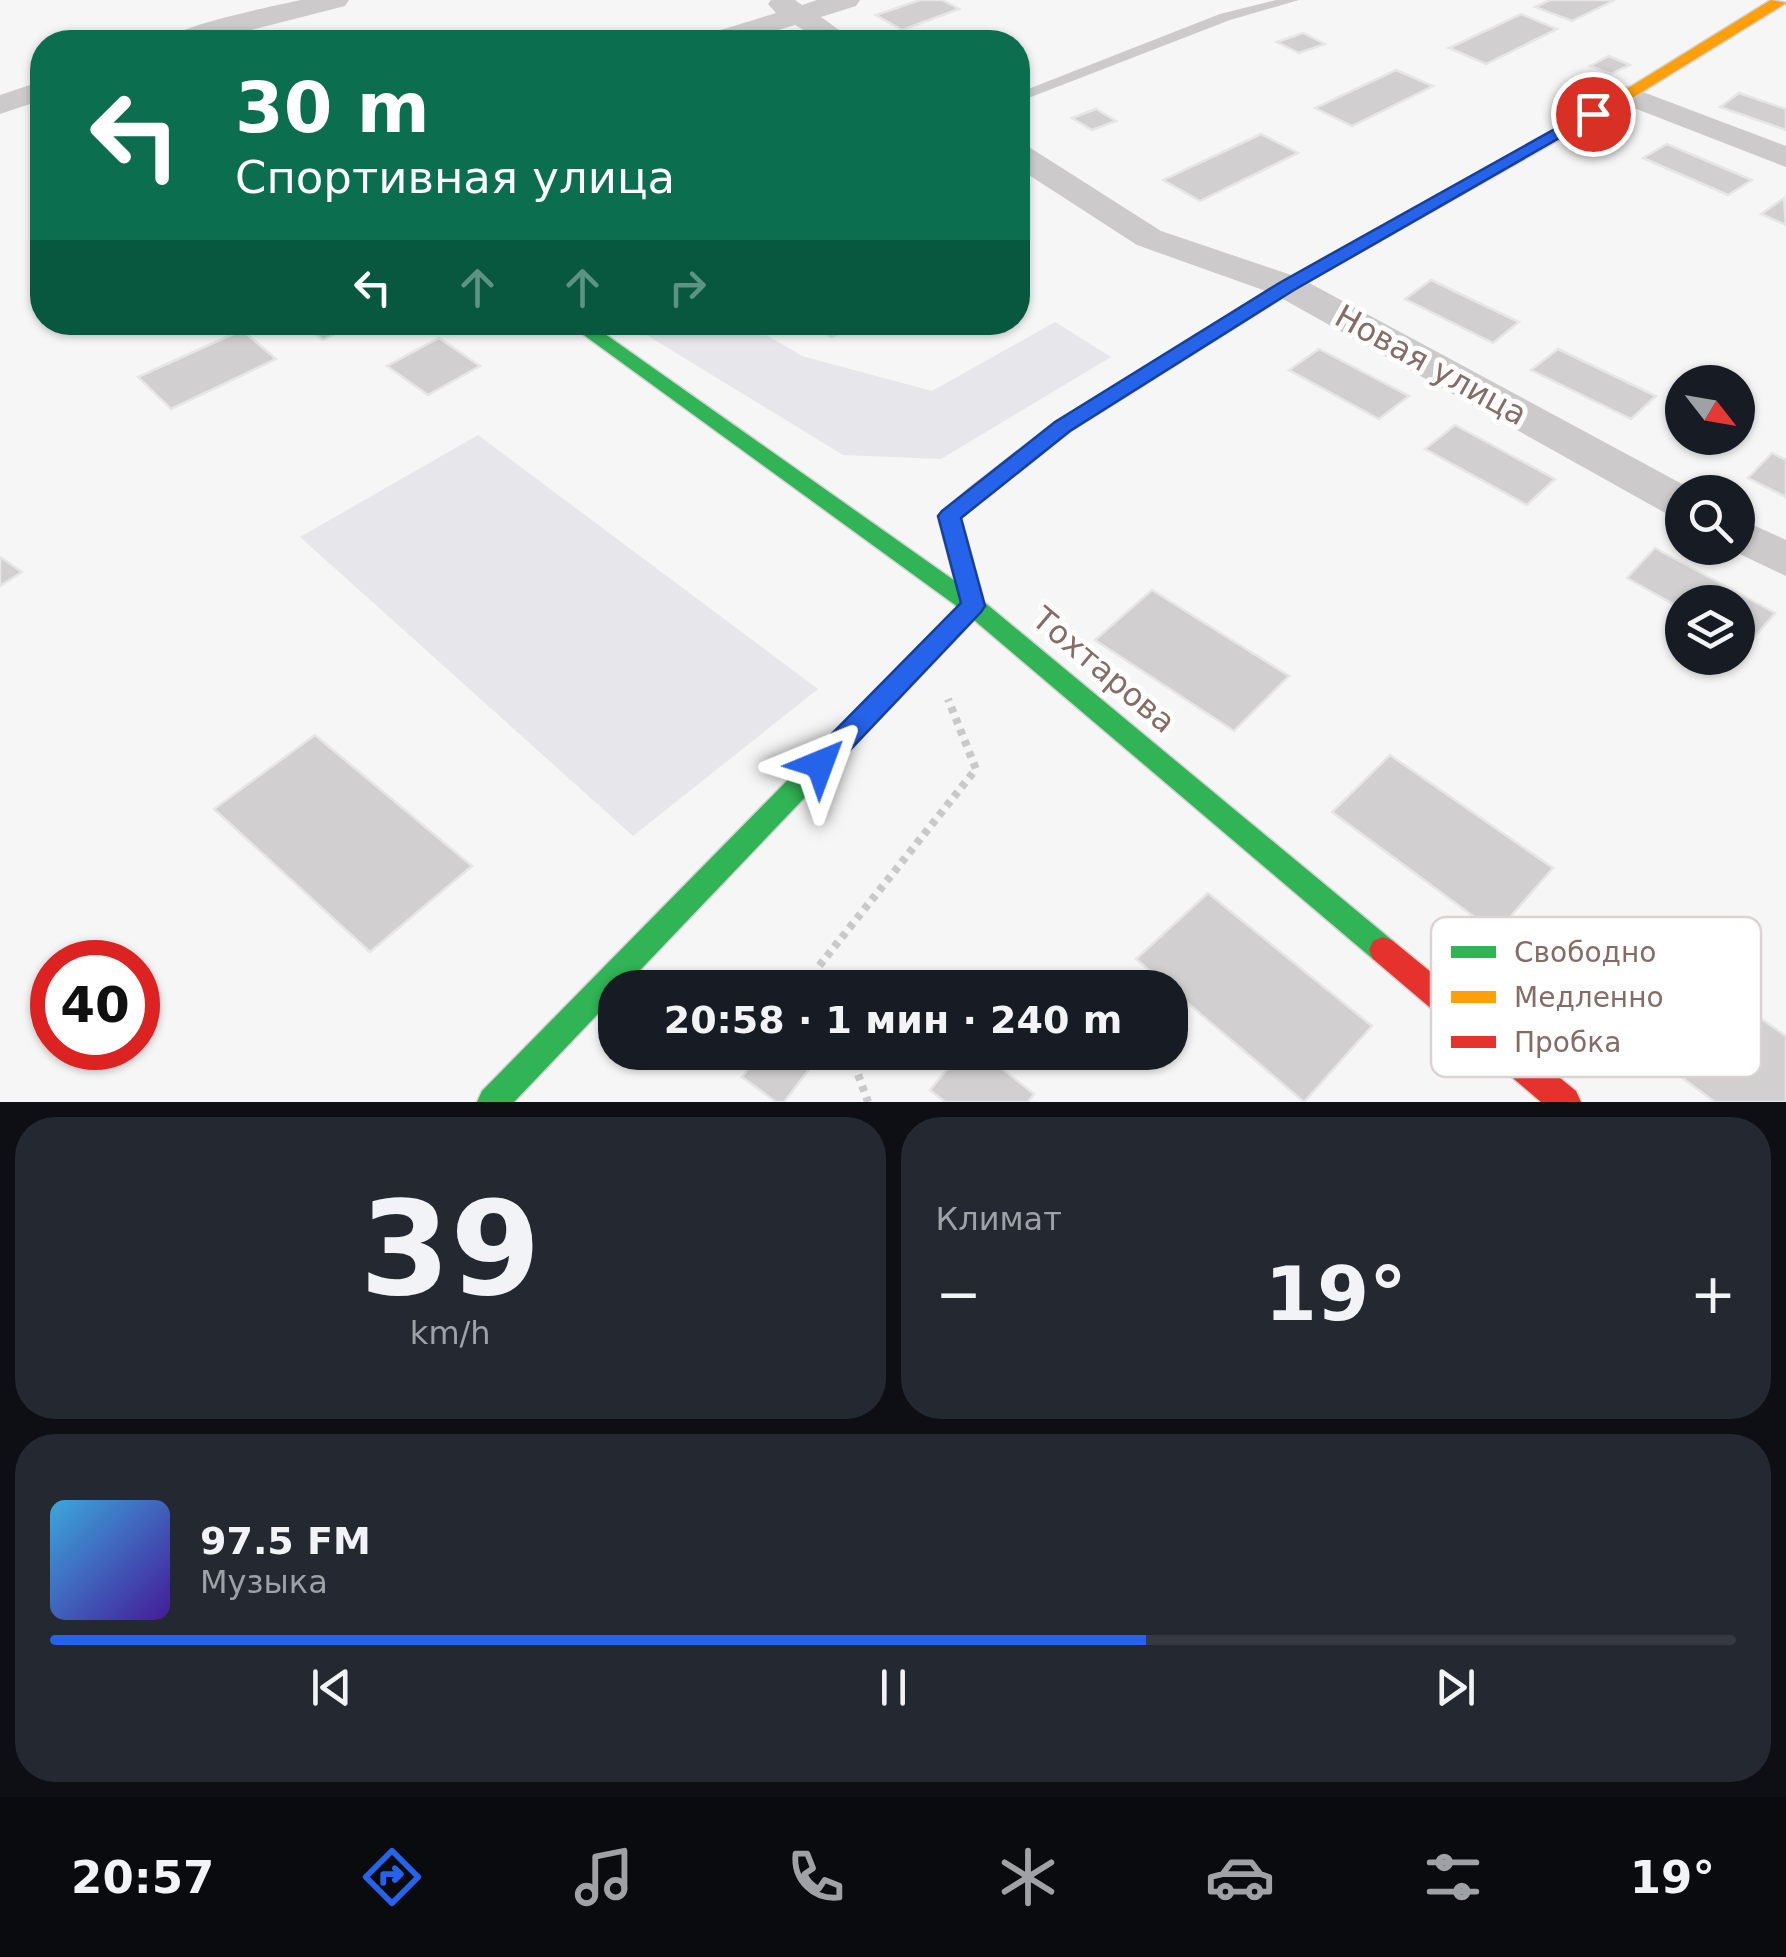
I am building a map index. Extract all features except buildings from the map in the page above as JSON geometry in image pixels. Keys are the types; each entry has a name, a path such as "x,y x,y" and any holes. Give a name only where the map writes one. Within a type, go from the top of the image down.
{"street":[{"path":"242,30 335,0"},
{"path":"738,30 788,8 846,0"},
{"path":"493,1102 973,606 950,516 1062,427 1287,286 1627,96 1781,0"},
{"path":"788,8 823,30"},
{"path":"193,10 217,30"},
{"path":"0,105 30,94"},
{"path":"1627,96 1786,156"},
{"name":"Новая улица","path":"1030,162 1149,238 1287,286 1665,494"},
{"name":"Тохтарова","path":"594,335 973,606 1431,990"},
{"path":"1755,543 1786,560"},
{"name":"Тохтарова","path":"1534,1077 1564,1102"}],"lane":[{"path":"1030,93 1225,17 1292,0"}],"path":[{"path":"820,970 819,966 976,769 928,651"},
{"path":"856,1070 868,1102"}],"shaded area":[{"path":"1055,322 1111,357 941,459 843,455 647,335 766,335 802,356 932,391"},
{"path":"478,435 818,689 633,836 300,537"}],"traffic: fast":[{"path":"593,335 973,606 1383,950"},
{"path":"493,1102 973,606 949,516 977,494"}],"traffic: slow":[{"path":"1303,277 1627,95 1781,0"}],"traffic: jam":[{"path":"977,494 1062,427 1303,277"},
{"path":"1383,950 1431,990"},
{"path":"1535,1077 1565,1102"}],"route":[{"path":"820,764 973,606 950,516 1062,427 1287,286 1593,114"}]}
